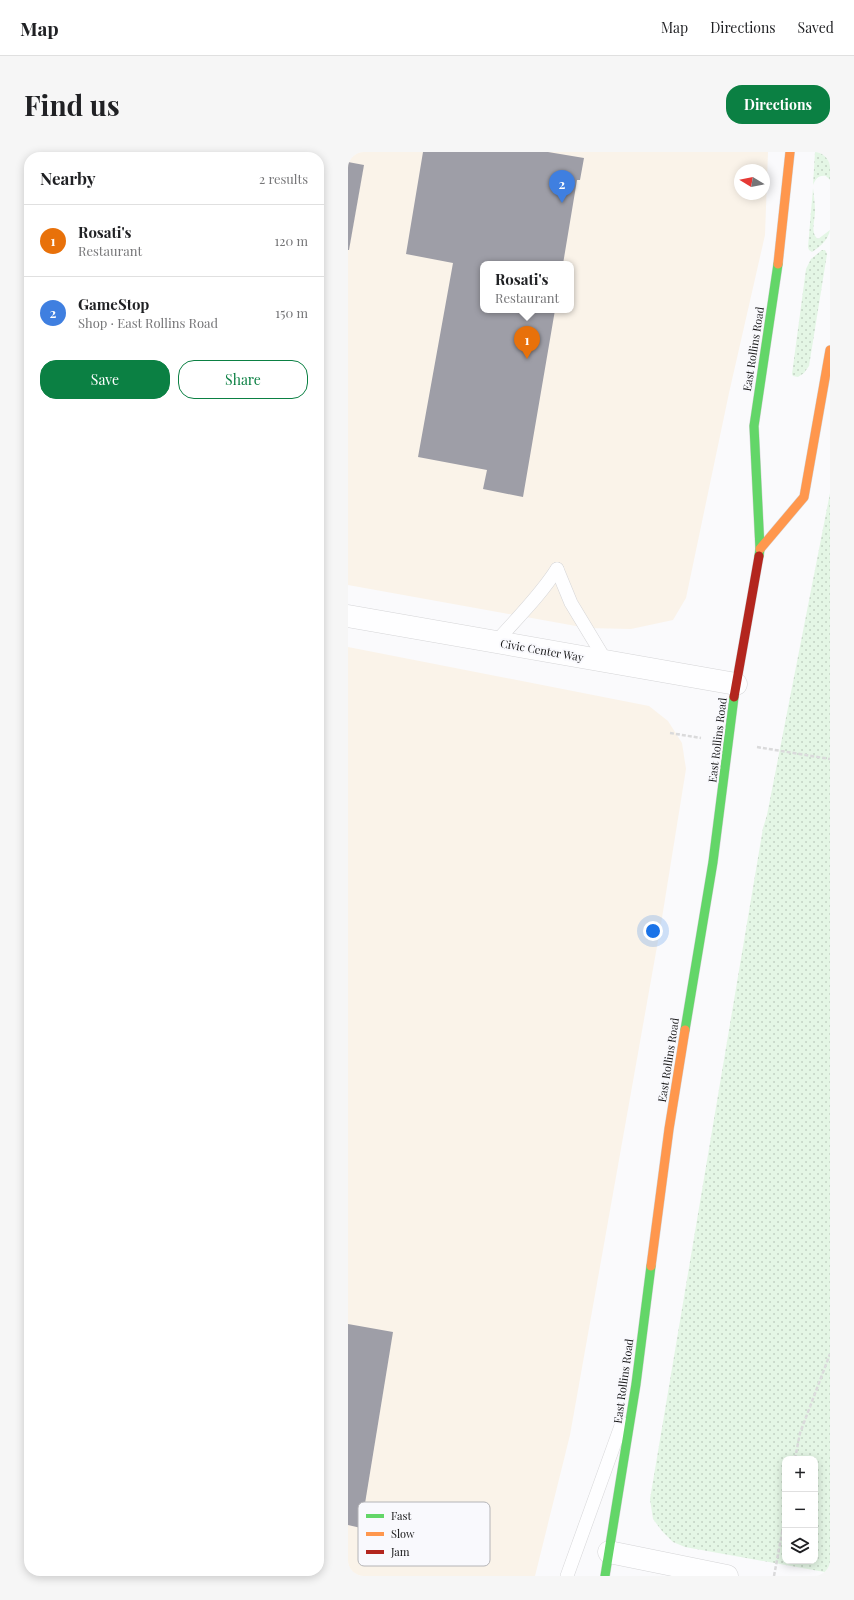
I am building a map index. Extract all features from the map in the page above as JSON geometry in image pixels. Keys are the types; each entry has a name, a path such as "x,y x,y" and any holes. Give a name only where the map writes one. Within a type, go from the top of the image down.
{"main road":[{"name":"East Rollins Road","path":"605,1576 636,1384 669,1129 713,862 736,684 760,549 754,426 777,276 790,152"},
{"path":"760,549 804,497 830,350"}],"street":[{"name":"Civic Center Way","path":"348,616 736,684"},
{"path":"609,1552 727,1576"}],"lane":[{"path":"496,642 534,601 557,569 571,603 606,661"},
{"path":"567,1576 636,1384"}],"path":[{"path":"779,751 830,759"},
{"path":"796,1456 800,1433 830,1354"},
{"path":"774,1576 783,1528"}],"shaded area":[{"path":"348,152 768,152 768,164 734,164 734,200 766,200 765,235 729,393 686,598 673,620 631,629 587,628 348,585"},
{"path":"348,647 649,706 668,721 682,743 686,769 661,924 570,1435 535,1576 348,1576"}],"green space":[{"path":"815,152 830,152 830,180 826,176 821,176 813,185"},
{"path":"813,188 815,208 814,234 818,239 830,230 828,237 824,242 812,252 808,247"},
{"path":"822,250 825,250 827,254 809,366 804,373 798,377 793,376 792,374 806,269 811,259"},
{"path":"830,493 830,1573 685,1547 673,1542 653,1519 650,1499 763,828 767,815"}],"building":[{"path":"423,152 548,152 584,158 580,180 577,180 564,261 480,261 480,313 554,313 523,497 483,489 487,470 418,457 453,263 406,254"},
{"path":"348,162 364,165 349,250 348,250"},
{"path":"348,1324 393,1332 365,1502 358,1502 358,1527 348,1525"}],"traffic: fast":[{"path":"759,556 760,549 754,426 778,264"},
{"path":"685,1030 713,862 734,697"},
{"path":"605,1576 636,1384 651,1266"}],"traffic: slow":[{"path":"778,264 790,152"},
{"path":"760,549 804,497 830,350"},
{"path":"651,1266 669,1129 685,1030"}],"traffic: jam":[{"path":"734,697 759,556"}],"place":[{"name":"GameStop","path":"562,203"},
{"name":"Rosati's","path":"527,359"}]}
